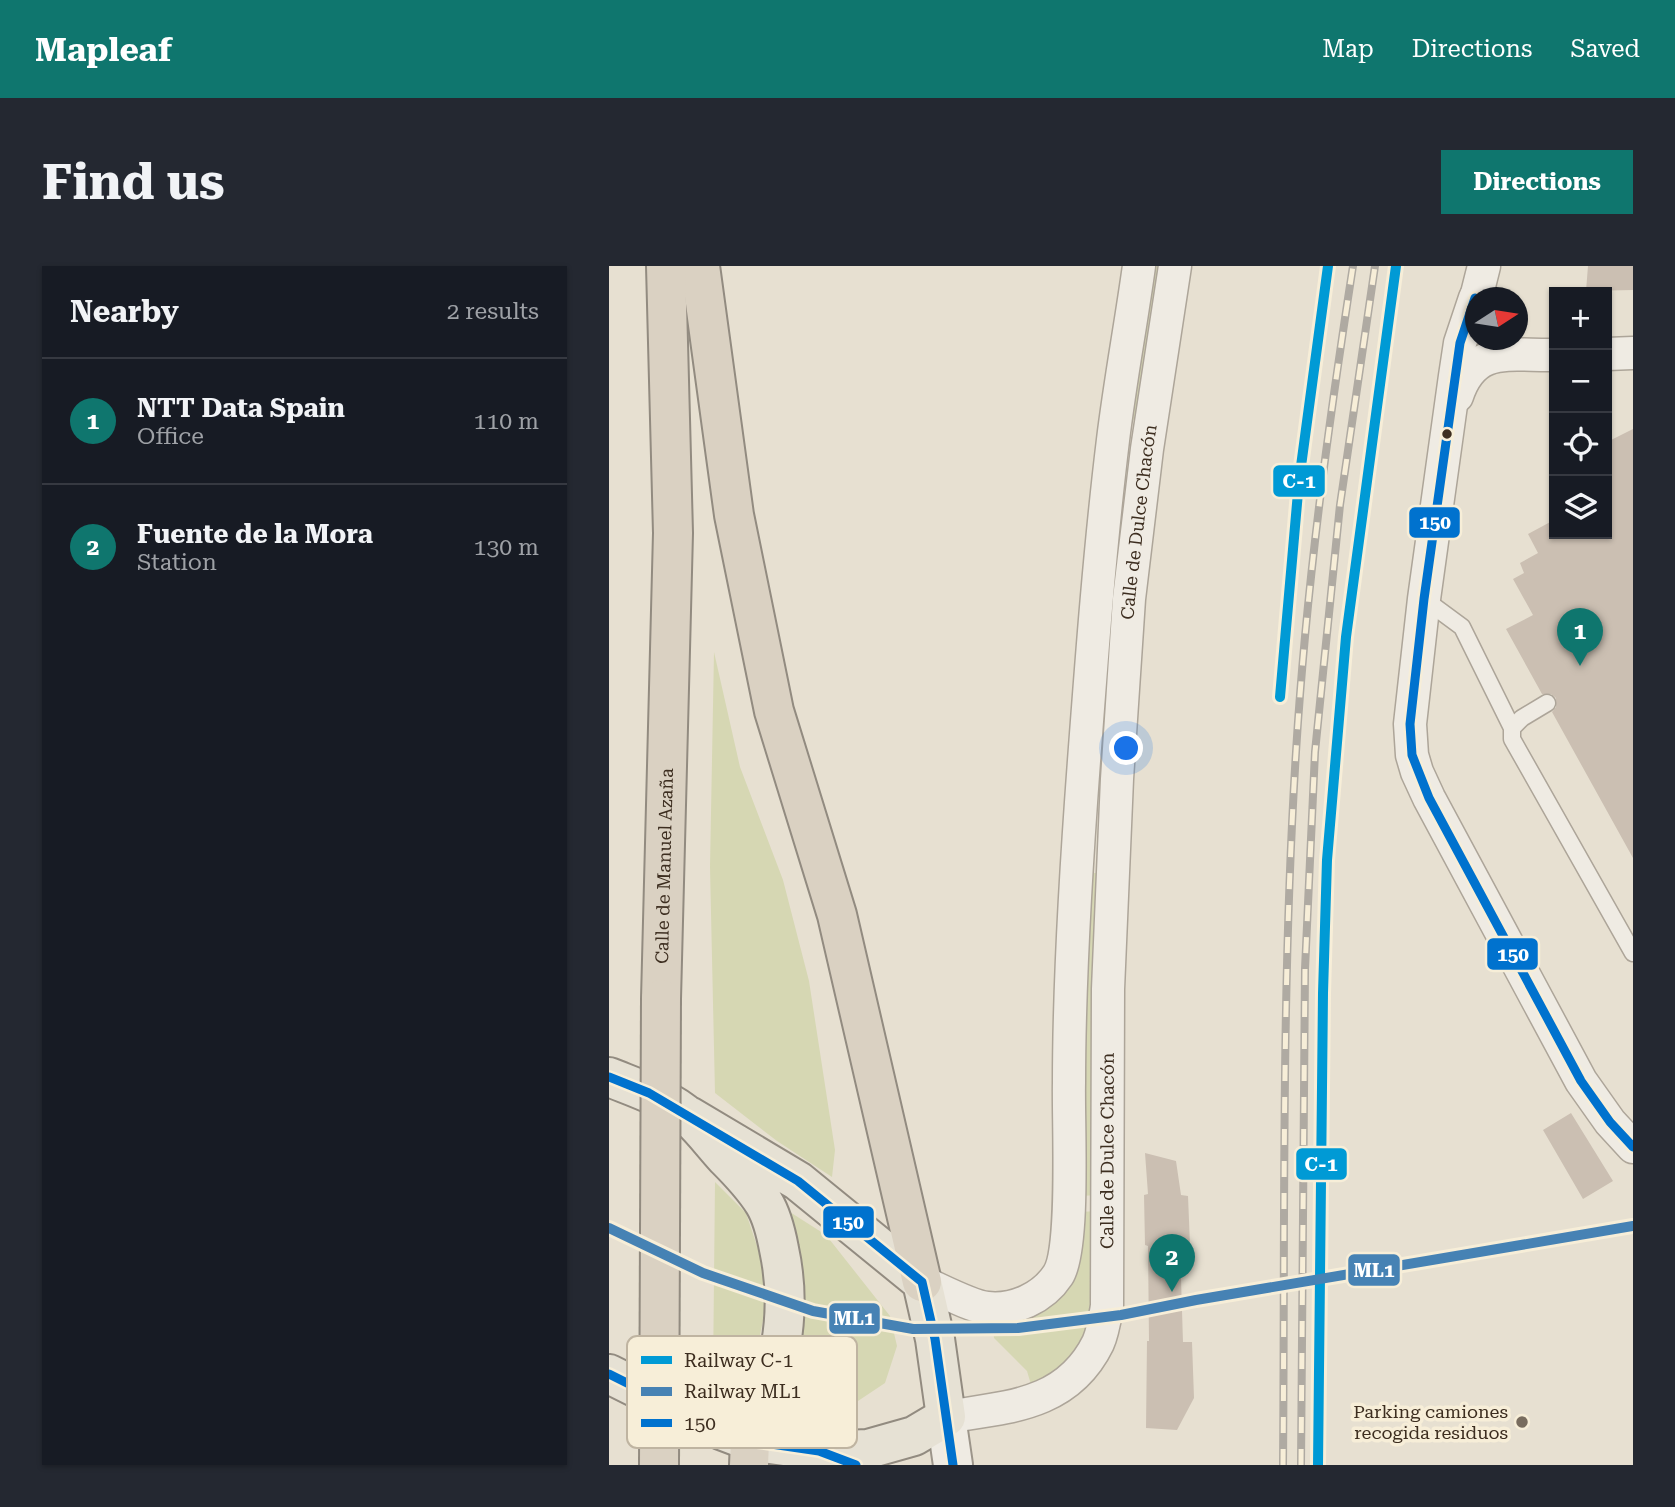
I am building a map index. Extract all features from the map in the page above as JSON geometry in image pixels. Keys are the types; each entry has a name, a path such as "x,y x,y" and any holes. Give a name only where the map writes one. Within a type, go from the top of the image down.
{"highway":[{"name":"Calle de Manuel Azaña","path":"660,1336 661,999 673,533 666,266"},
{"path":"700,266 734,515 774,711 837,915 922,1282"},
{"path":"725,266 751,511 752,602"}],"main road":[{"path":"609,1077 649,1093 798,1181 922,1282 935,1339 946,1417 914,1436 868,1449 749,1453"},
{"path":"689,1116 764,1203 775,1231 784,1271 786,1308 782,1336"},
{"path":"609,1374 627,1383"}],"street":[{"name":"Calle de Dulce Chacón","path":"922,1282 986,1308 1006,1307 1021,1305 1035,1298 1058,1276 1064,1264 1068,1216 1069,1024 1094,620 1113,439 1139,266"},
{"name":"Calle de Dulce Chacón","path":"946,1417 1025,1404 1077,1375 1099,1340 1107,1306 1108,989 1117,779 1129,599 1147,449 1175,266"},
{"path":"1479,287 1485,266"},
{"path":"1465,329 1460,343 1424,599 1410,724 1412,755 1417,772 1581,1081 1610,1122 1632,1146"},
{"path":"1612,354 1633,354"},
{"path":"1451,411 1459,389 1471,369 1481,360 1494,356 1549,355"},
{"path":"1083,776 1117,779"},
{"path":"946,1417 953,1465"},
{"path":"819,1451 856,1465"}],"lane":[{"path":"1424,599 1462,627 1513,728 1512,739 1633,953"},
{"path":"1513,728 1521,718 1547,703"}],"green space":[{"path":"1151,266 1166,266 1136,421 1129,413"},
{"path":"714,652 740,767 783,880 809,981 835,1150 832,1177 777,1141 715,1093 710,867"},
{"path":"1087,873 1105,873 1097,1195 1081,1196"},
{"path":"715,1182 746,1213 767,1285 760,1336 713,1336"},
{"path":"771,1200 826,1235 890,1316 897,1346 885,1383 857,1402 857,1336 771,1336"},
{"path":"1097,1211 1092,1325 1069,1364 1032,1388 1027,1371 994,1338 993,1326 1026,1320 1040,1314 1062,1296 1071,1283 1081,1251 1081,1212"}],"building":[{"path":"1588,266 1633,266 1633,290 1586,287"},
{"path":"1633,429 1633,858 1552,712 1556,707 1556,698 1551,694 1542,694 1506,629 1533,615 1513,579 1524,573 1520,563 1538,553 1528,534 1549,523 1549,539 1612,539 1612,440"},
{"path":"1571,1113 1613,1181 1583,1199 1543,1130"},
{"path":"1145,1153 1176,1161 1181,1195 1188,1196 1190,1245 1180,1247 1183,1342 1192,1342 1194,1398 1177,1430 1146,1428 1149,1341 1148,1246 1145,1245 1144,1195 1148,1194"}],"railway":[{"path":"1283,1465 1286,1019 1296,752 1319,508 1353,266"},
{"path":"1301,1465 1305,969 1315,752 1340,505 1375,266"}],"rail line":[{"name":"C-1","path":"1280,697 1299,481 1328,266"},
{"name":"C-1","path":"1318,1465 1327,860 1346,637 1396,266"},
{"name":"ML1","path":"609,1228 703,1273 813,1311 913,1329 1018,1328 1121,1315 1633,1226"}],"transit line":[{"name":"150","path":"1465,328 1460,343 1424,599 1410,724 1412,755 1429,798 1581,1081 1610,1122 1633,1147"},
{"name":"150","path":"609,1077 649,1093 798,1181 922,1282 935,1339 953,1465"},
{"name":"150","path":"609,1374 627,1383"},
{"name":"150","path":"798,1448 819,1451 856,1465"}],"place":[{"name":"NTT Data Spain","path":"1580,666"},
{"name":"Fuente de la Mora","path":"1172,1292"},
{"name":"Parking camiones recogida residuos","path":"1522,1422"}]}
